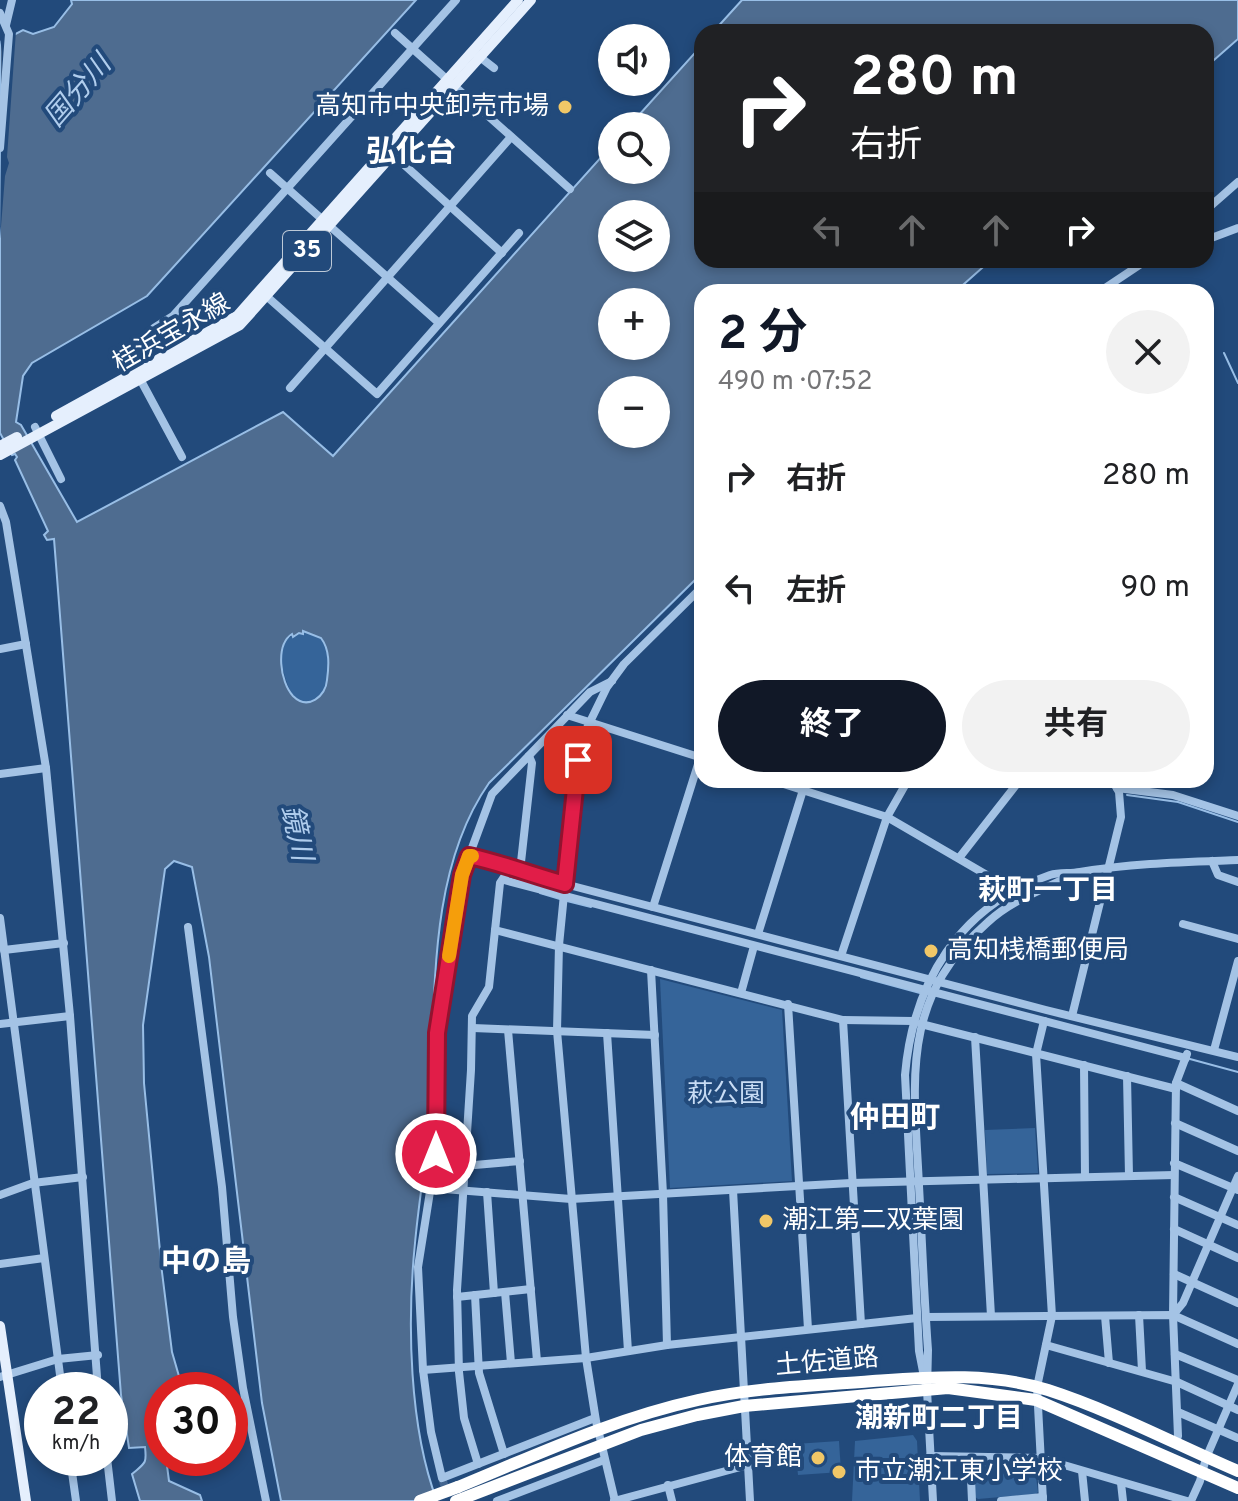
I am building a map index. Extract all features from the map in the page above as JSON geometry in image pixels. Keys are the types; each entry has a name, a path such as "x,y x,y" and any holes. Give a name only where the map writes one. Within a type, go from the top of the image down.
{"highway":[{"name":"土佐道路","path":"420,1501 458,1496 683,1419 744,1406 947,1376 1003,1380 1238,1488"},
{"name":"土佐道路","path":"458,1496 596,1425 681,1404 744,1392 926,1381"},
{"name":"土佐道路","path":"1036,1394 1176,1442 1238,1471"}],"main road":[{"name":"桂浜宝永線","path":"3,449 228,323 264,293 451,83 518,0"},
{"name":"桂浜宝永線","path":"476,54 531,0"},
{"path":"0,1326 4,1376 26,1501"}],"street":[{"path":"0,148 5,28 12,0"},
{"path":"169,358 154,328 173,316 456,0"},
{"path":"0,13 5,28"},
{"path":"395,33 570,189"},
{"path":"476,54 494,68"},
{"path":"290,388 511,137"},
{"path":"390,152 502,253"},
{"path":"270,173 439,323"},
{"path":"1214,203 1238,182"},
{"path":"1214,237 1238,228"},
{"path":"264,293 377,394 519,233"},
{"path":"1112,284 1137,268"},
{"path":"138,375 182,457"},
{"path":"33,432 61,479"},
{"path":"0,506 46,768 64,943 98,1372"},
{"path":"694,595 612,681 589,723 578,760 565,884 559,945 557,1031 586,1358 596,1425 615,1501 748,1465"},
{"path":"0,649 26,644"},
{"path":"596,1425 504,1454 442,1478 431,1432 423,1370 418,1267 436,1154 437,1033 462,875 492,794 590,692 612,681"},
{"path":"567,715 694,756"},
{"path":"478,1464 464,1418 457,1297 472,1016 489,987 500,883 508,871 521,862 532,763 529,756"},
{"path":"0,774 46,768"},
{"path":"653,907 694,780"},
{"path":"797,788 887,817 1018,894"},
{"path":"841,956 887,817 903,788"},
{"path":"959,858 1014,788"},
{"path":"1072,1016 1121,817 1115,788"},
{"path":"1135,788 1183,797 1238,816"},
{"path":"758,934 803,790"},
{"path":"469,856 565,884 1238,1057"},
{"path":"933,1501 926,1381 919,1351 921,1317 905,1075 917,1023 942,958 965,930 1054,874 1111,866 1238,860"},
{"path":"1212,861 1218,875 1238,882"},
{"path":"504,880 1186,1058"},
{"path":"0,918 60,1372"},
{"path":"1183,924 1238,939"},
{"path":"188,927 222,1187 236,1341 266,1501"},
{"path":"495,930 843,1020 917,1023 975,1037 1176,1086 1238,1111"},
{"path":"4,950 64,943"},
{"path":"741,993 754,946"},
{"path":"1214,1050 1234,992 1238,961"},
{"path":"651,970 663,1194 667,1345"},
{"path":"788,1004 808,1329"},
{"path":"0,1024 70,1016"},
{"path":"843,1020 861,1324"},
{"path":"1001,1501 1043,1499 1036,1394 1052,1316 1036,1054 1044,1021"},
{"path":"473,1028 655,1035"},
{"path":"508,1030 537,1361"},
{"path":"607,1033 628,1351"},
{"path":"975,1037 991,1316"},
{"path":"1176,1442 1178,1412 1173,1315 1176,1086 1190,1046"},
{"path":"1084,1065 1085,1177"},
{"path":"1127,1076 1129,1176"},
{"path":"1175,1123 1238,1151"},
{"path":"475,1165 520,1161"},
{"path":"1174,1163 1235,1189"},
{"path":"431,1188 571,1199 851,1183 1174,1175"},
{"path":"1173,1315 1183,1303 1235,1189 1238,1176"},
{"path":"0,1195 33,1183 83,1177"},
{"path":"733,1190 750,1501"},
{"path":"487,1192 494,1293"},
{"path":"1174,1197 1238,1225"},
{"path":"1174,1229 1238,1258"},
{"path":"0,1264 44,1258"},
{"path":"1174,1274 1238,1303"},
{"path":"457,1297 531,1289"},
{"path":"505,1292 511,1363"},
{"path":"475,1295 478,1366 504,1454"},
{"path":"1139,1315 1142,1371"},
{"path":"423,1370 586,1358 667,1345 921,1317 1173,1315 1238,1344"},
{"path":"1105,1316 1109,1363"},
{"path":"1046,1345 1177,1382 1238,1410"},
{"path":"930,1456 1040,1458 1189,1501 1238,1382 1175,1354"},
{"path":"4,1376 58,1359 98,1355"},
{"path":"1178,1412 1238,1438"},
{"path":"970,1457 972,1501"},
{"path":"497,1501 512,1498 604,1460"},
{"path":"1082,1471 1085,1501"},
{"path":"73,1476 76,1501"},
{"path":"109,1476 112,1501"},
{"path":"1121,1483 1123,1501"},
{"path":"668,1485 672,1501"}],"green space":[{"path":"302,631 321,638 328,653 329,669 320,695 311,702 302,703 293,695 285,677 282,650 285,640"},
{"name":"萩公園","path":"660,979 782,1010 792,1181 670,1188"},
{"path":"1035,1128 1038,1173 987,1174 985,1130"},
{"path":"913,1435 917,1441 920,1501 852,1501 855,1441"},
{"name":"体育館","path":"839,1441 841,1472 798,1475 795,1444"},
{"path":"976,1459 1034,1461 1038,1492 978,1499 975,1497 973,1462"}],"water":[{"path":"71,0 416,0 147,296 32,363 23,376 16,422 21,425 77,522 283,412 333,456 598,161 598,184 670,184 670,112 642,112 656,96 670,96 670,81 694,54 694,268 982,268 964,284 694,284 694,581 489,783 469,818 454,857 444,898 435,983 429,1127 411,1306 416,1408 437,1501 281,1501 262,1403 209,957 192,867 174,861 165,869 143,1025 144,1083 162,1272 172,1352 178,1372 144,1372 144,1447 129,1448 128,1372 119,1372 54,539 47,540 44,535 48,531 15,460 17,457 12,455 0,433 0,42 23,30 33,34 54,27 72,4","holes":["303,631 321,638 328,658 326,686 315,700 304,702 293,696 285,682 281,664 283,646 292,634 293,637 303,634"]},
{"path":"742,0 1238,0 1238,39 1214,60 1214,24 720,24"},
{"path":"144,1463 144,1476 168,1476 169,1481 200,1495 202,1501 140,1501 132,1474"}],"pier":[{"path":"16,31 9,163 5,176 0,239 0,38"}],"waterway":[{"path":"1224,353 1238,383"},
{"path":"1127,795 1178,802 1238,822"},
{"path":"540,893 560,899"},
{"path":"567,901 591,907"},
{"path":"861,977 920,993"},
{"path":"1190,1059 1238,1072"}],"tunnel":[{"path":"442,1478 449,1501"}],"slow traffic":[{"path":"449,956 462,875 469,856 472,856"}],"place":[{"name":"高知市中央卸売市場","path":"565,107"},
{"name":"高知桟橋郵便局","path":"931,951"},
{"name":"潮江第二双葉園","path":"766,1221"},
{"name":"体育館","path":"818,1458"},
{"name":"市立潮江東小学校","path":"839,1472"}],"district":[{"name":"弘化台","path":"411,153"},
{"name":"萩町一丁目","path":"1048,892"},
{"name":"仲田町","path":"895,1119"},
{"name":"中の島","path":"206,1263"},
{"name":"潮新町二丁目","path":"939,1420"}],"route":[{"path":"436,1154 437,1033 462,875 469,856 506,864 524,873 565,884 578,760"}],"water label":[{"name":"国分川","path":"79,92"},
{"name":"鏡川","path":"295,833"}]}
